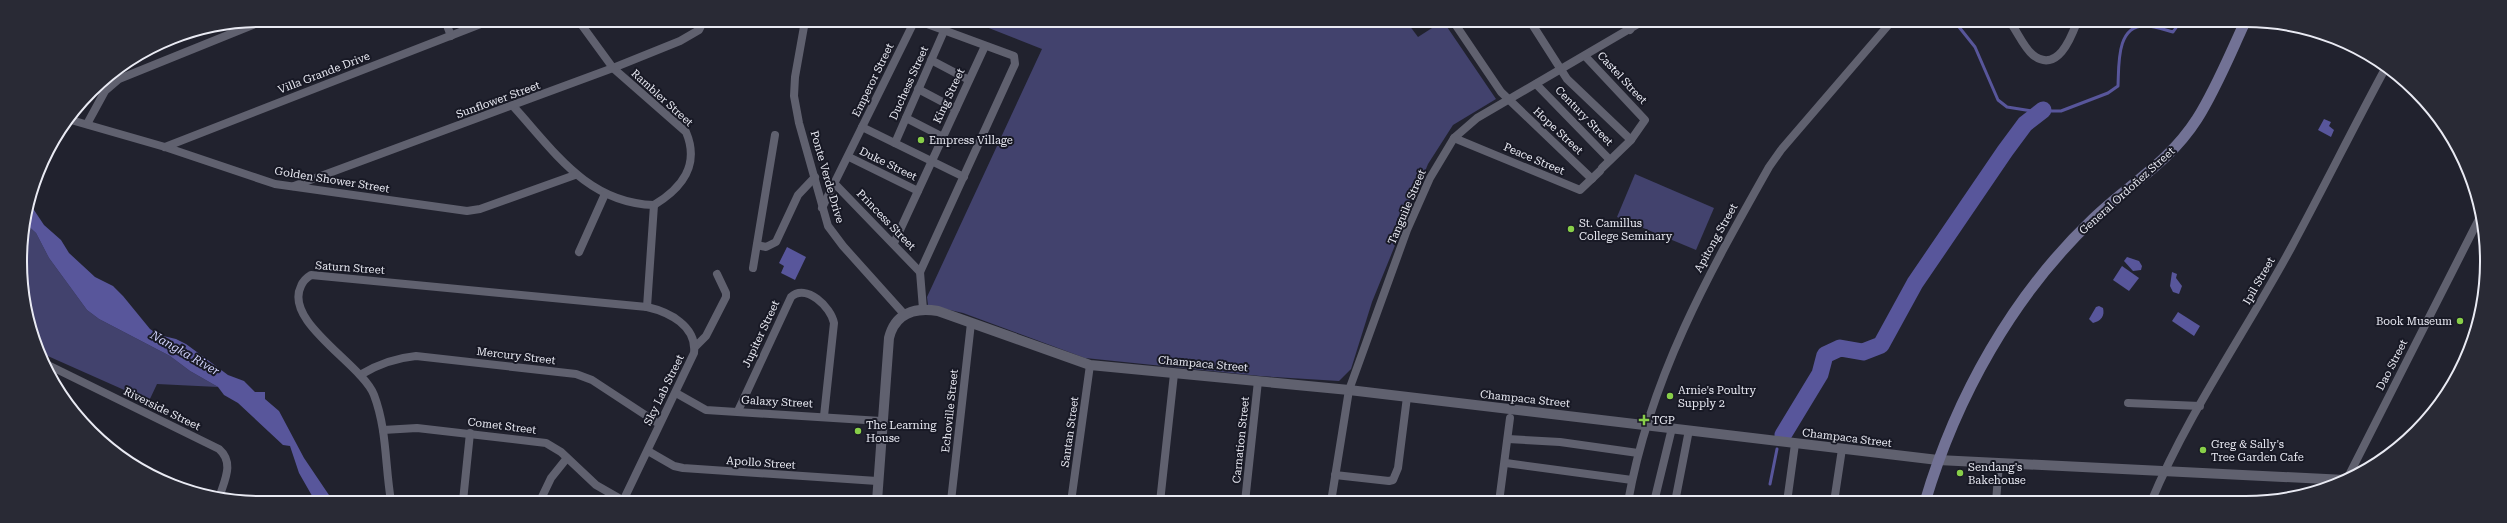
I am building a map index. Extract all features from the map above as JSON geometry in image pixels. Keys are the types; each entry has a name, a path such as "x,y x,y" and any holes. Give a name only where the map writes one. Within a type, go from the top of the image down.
{"main road":[{"name":"General Ordoñez Street","path":"1927,496 1938,460 1962,404 2016,311 2036,284 2093,219 2170,155 2197,120 2243,27"}],"street":[{"path":"448,27 451,36"},
{"name":"Villa Grande Drive","path":"165,147 473,27"},
{"name":"Rambler Street","path":"583,27 612,68 686,132 692,145 690,169 675,190 654,205"},
{"name":"Sunflower Street","path":"291,187 513,106 612,68 680,41 695,32 699,27"},
{"name":"Ponte Verde Drive","path":"803,27 795,77 794,96 822,208 834,235 904,314"},
{"name":"Emperor Street","path":"822,208 849,157 862,127 912,27"},
{"name":"Emperor Street","path":"923,309 920,272 1015,64 1014,56 934,27"},
{"name":"Hope Street","path":"1456,27 1508,99 1592,179"},
{"path":"1534,27 1567,79 1631,140"},
{"name":"Tanguile Street","path":"1332,496 1349,390 1407,230 1430,178 1454,138 1477,118 1508,99 1539,86 1562,70 1634,27"},
{"name":"Apitong Street","path":"1629,496 1646,424 1671,356 1705,280 1769,167 1887,27"},
{"path":"2013,27 2033,55 2044,59 2054,58 2063,52 2070,42 2075,27"},
{"path":"87,124 105,91 119,79 245,28"},
{"name":"Duchess Street","path":"895,143 944,31"},
{"name":"King Street","path":"894,243 984,46"},
{"name":"Castel Street","path":"1585,56 1642,116"},
{"path":"931,60 969,80"},
{"name":"Ipil Street","path":"2154,496 2164,472 2200,406 2291,248 2383,72"},
{"name":"Century Street","path":"1539,86 1610,160"},
{"path":"918,89 956,109"},
{"path":"513,106 575,175 605,194 625,201 654,205 647,307"},
{"name":"Peace Street","path":"1454,138 1581,190 1631,140 1644,124 1642,116"},
{"path":"906,118 943,137"},
{"name":"Golden Shower Street","path":"74,121 165,147 260,180 291,187 467,211 480,209 575,175"},
{"path":"862,127 964,177"},
{"path":"753,268 775,135"},
{"name":"Duke Street","path":"849,157 918,191"},
{"path":"757,244 766,247 776,242 798,195 815,177"},
{"name":"Princess Street","path":"835,184 894,243 920,272"},
{"path":"579,252 605,194"},
{"name":"Dao Street","path":"2352,471 2477,225"},
{"path":"695,347 706,336 726,297 726,293 716,274"},
{"name":"Saturn Street","path":"390,496 383,430 374,395 360,375 306,319 298,300 300,288 307,277 317,275 647,307"},
{"name":"Jupiter Street","path":"738,411 791,297 796,292 801,292 808,293 833,317 834,323 824,416"},
{"name":"Sky Lab Street","path":"626,496 648,451 659,424 692,359 695,347 688,330 673,315 647,307"},
{"name":"Champaca Street","path":"904,314 923,309 938,311 1090,365 1349,390 1646,424 1795,444 1938,460 2332,479"},
{"path":"877,496 881,421 889,338 893,325 904,314"},
{"name":"Echoville Street","path":"952,496 971,323"},
{"name":"Mercury Street","path":"360,375 377,365 404,357 416,356 576,374 592,380 659,424"},
{"name":"Santan Street","path":"1072,496 1090,365"},
{"name":"Riverside Street","path":"52,367 219,450 226,457 228,466 221,492"},
{"path":"1161,496 1174,374"},
{"name":"Carnation Street","path":"1246,496 1258,381"},
{"name":"Galaxy Street","path":"676,393 706,410 824,416 881,421"},
{"path":"1335,475 1389,481 1393,480 1398,468 1407,397"},
{"path":"2128,403 2200,406"},
{"path":"1500,496 1502,475 1506,463 1510,418"},
{"name":"Comet Street","path":"383,430 418,428 546,443 567,458 596,486 614,496"},
{"path":"1655,496 1672,428"},
{"path":"1675,496 1688,430"},
{"path":"464,496 470,433"},
{"path":"1508,439 1560,442 1638,453"},
{"path":"1788,496 1795,444"},
{"path":"1835,496 1842,449"},
{"name":"Apollo Street","path":"648,451 674,466 683,468 877,481"},
{"path":"542,496 551,478 567,458"},
{"path":"1506,463 1632,480"},
{"path":"1996,496 1999,463"}],"shaded area":[{"path":"986,27 1410,27 1418,37 1434,27 1447,27 1496,99 1453,125 1428,164 1372,302 1351,369 1339,381 1260,376 1085,358 963,313 928,305 927,297 1042,49"},
{"path":"1635,174 1714,208 1696,250 1617,217"},
{"path":"30,227 36,233 49,258 87,310 99,319 170,356 190,371 218,387 157,384 149,401 47,356 39,337 29,292 27,262"}],"water":[{"path":"2324,119 2331,122 2329,126 2334,130 2331,137 2318,130"},
{"name":"Nangka River","path":"33,209 44,225 61,240 69,253 95,277 113,286 150,329 159,335 176,339 186,344 228,375 244,381 255,392 265,392 265,399 279,411 304,458 330,496 312,496 299,473 290,446 283,445 238,403 224,395 218,387 190,371 170,356 99,319 87,310 49,258 36,233 30,227"},
{"path":"787,247 806,257 795,280 781,273 784,266 779,263"},
{"path":"2127,257 2139,261 2142,266 2141,270 2133,271 2124,261"},
{"path":"2122,266 2139,278 2129,291 2113,280"},
{"path":"2172,272 2177,274 2176,278 2182,286 2179,294 2173,292 2170,286"},
{"path":"2099,306 2103,308 2103,316 2098,321 2093,323 2089,319 2096,307"},
{"path":"2178,312 2200,326 2194,336 2172,321"}],"waterway":[{"path":"1959,27 1975,47 1998,100 2007,107 2032,111 2061,111 2108,93 2118,86 2119,58 2121,48 2124,39 2129,32 2136,27"},
{"path":"2156,27 2173,32 2176,27"},
{"path":"1783,435 1820,374 1825,355 1840,348 1863,352 1881,345 1915,283 2005,151 2025,124 2043,110"},
{"path":"1770,484 1777,449"}],"place":[{"name":"Empress Village","path":"921,140"},
{"name":"St. Camillus College Seminary","path":"1571,229"},
{"name":"Book Museum","path":"2460,321"},
{"name":"Arnie's Poultry Supply 2","path":"1670,396"},
{"name":"TGP","path":"1644,420"},
{"name":"The Learning House","path":"858,431"},
{"name":"Greg & Sally's Tree Garden Cafe","path":"2203,450"},
{"name":"Sendang's Bakehouse","path":"1960,473"}]}
